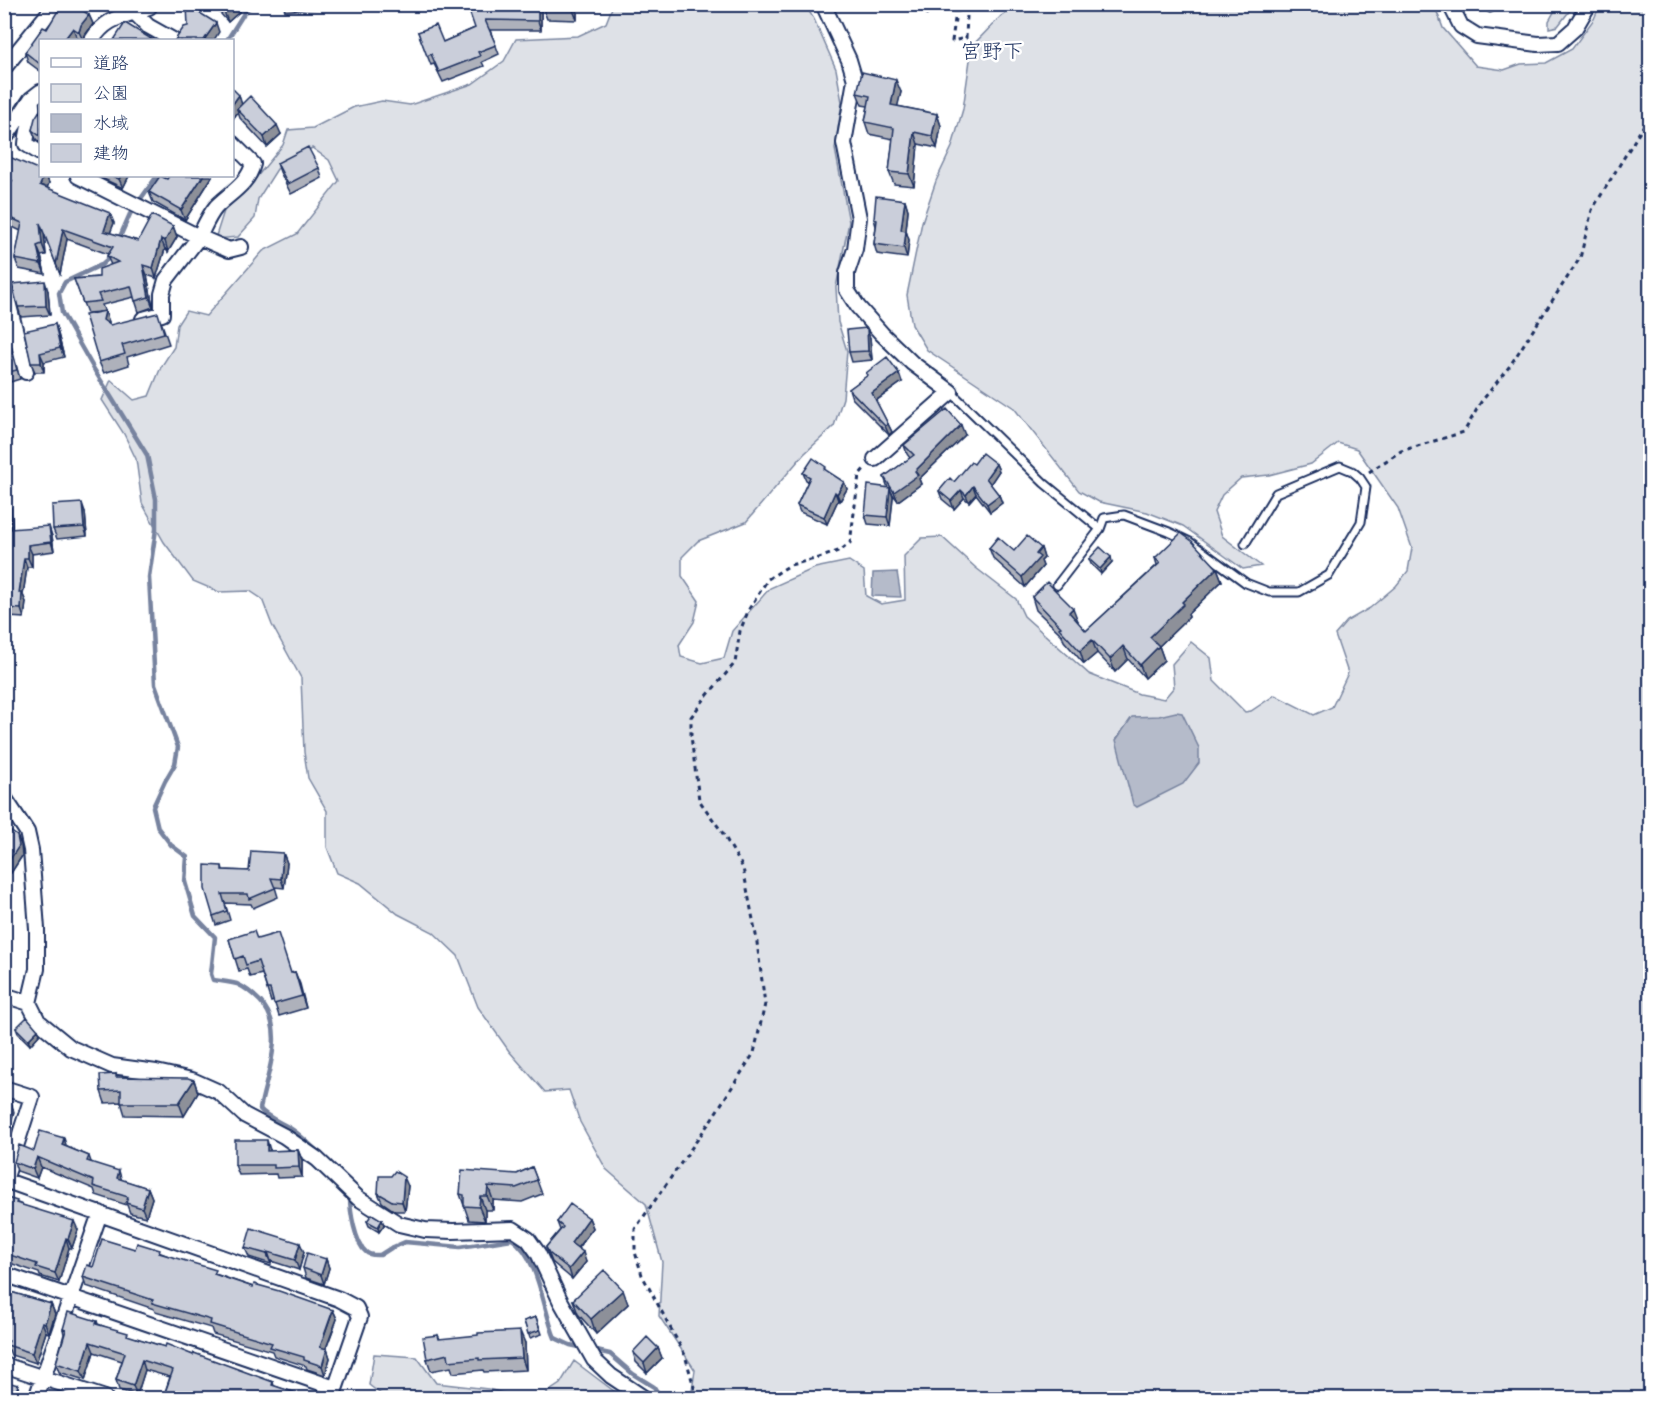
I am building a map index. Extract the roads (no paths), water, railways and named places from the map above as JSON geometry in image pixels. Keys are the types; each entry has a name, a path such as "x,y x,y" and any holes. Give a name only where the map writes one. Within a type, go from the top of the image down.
{"street":[{"path":"4,68 56,4"},
{"path":"93,39 99,29 118,16 135,13 151,4"},
{"path":"823,4 849,60 855,80 844,142 859,218 855,249 847,273 847,290 858,307 882,334 912,363 951,392 875,459"},
{"path":"1450,4 1461,26 1477,36 1538,44 1558,43 1575,28 1589,4"},
{"path":"135,13 148,26 170,39"},
{"path":"4,140 36,95"},
{"path":"36,95 26,134 26,144 39,152"},
{"path":"134,322 162,314 162,294 166,280 198,237 214,209 232,194 251,173 253,164 234,145"},
{"path":"80,177 198,237 229,250 241,247"},
{"path":"4,286 26,372"},
{"path":"4,797 27,832 31,849 37,929 37,969 29,1003 38,1022 71,1048 112,1066 192,1080 219,1092 244,1115 284,1136 317,1159 358,1198 399,1224 425,1230 513,1229 528,1239 538,1253 560,1300 594,1360 611,1376 644,1398"},
{"path":"4,995 29,1003"},
{"path":"4,1088 32,1097 5,1180 339,1299 356,1308 360,1317 334,1393 72,1296 4,1274"},
{"path":"36,1398 100,1213"},
{"path":"4,1365 105,1398"}],"lane":[{"path":"951,392 1044,483 1100,529"},
{"path":"1058,585 1100,529 1104,518 1124,515 1190,542 1246,583 1269,592 1299,592 1329,575 1361,522 1366,487 1352,471 1340,466 1276,493 1245,544"}],"water":[{"path":"897,572 901,597 872,596 873,573"},
{"path":"1182,713 1199,748 1199,763 1183,784 1137,807 1133,804 1116,740 1132,717 1159,716"}],"waterway":[{"path":"228,39 246,10 255,4"},
{"path":"119,239 130,214 156,177"},
{"path":"112,255 101,265 65,282 59,293 62,313 147,455 156,499 156,529 149,577 155,684 178,747 175,764 153,807 158,828 171,845 187,857 185,882 195,916 215,937 211,974 213,980 243,987 260,1001 273,1025 273,1053 260,1109 293,1130 322,1155"},
{"path":"350,1197 356,1234 362,1248 371,1255 380,1255 405,1242 460,1247 512,1239 521,1247 534,1271 555,1338 584,1348"},
{"path":"592,1350 610,1354 633,1374 654,1387 661,1398"}],"district":[{"name":"宮野下","path":"992,51"}]}
